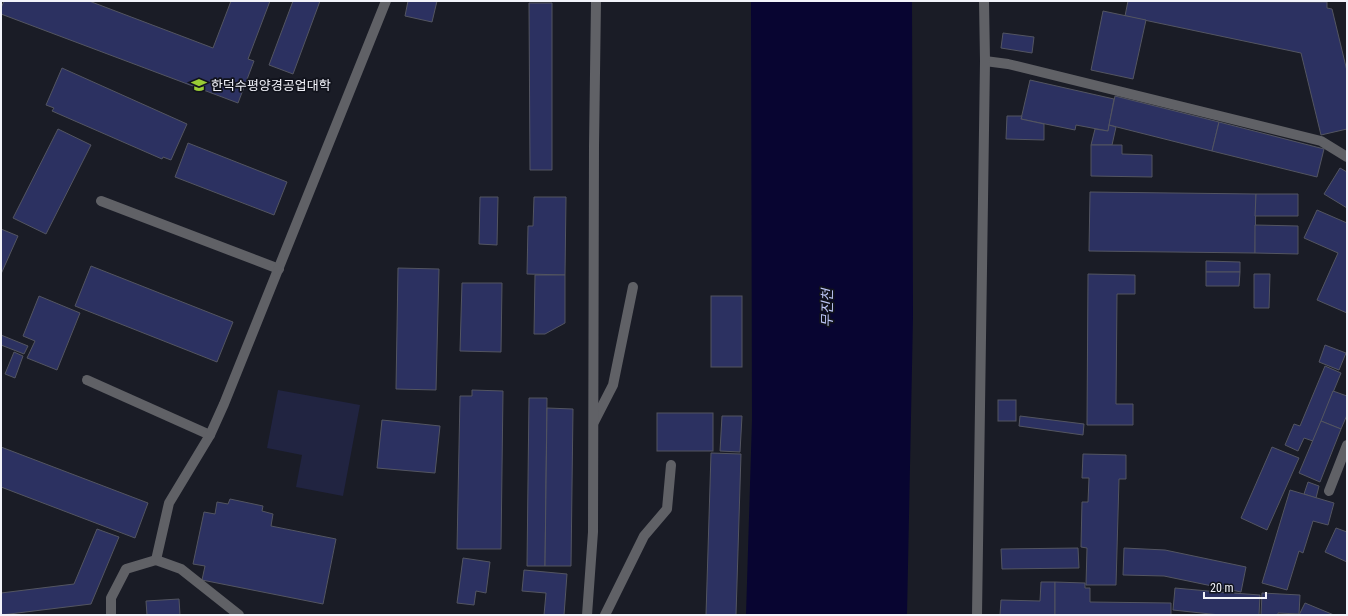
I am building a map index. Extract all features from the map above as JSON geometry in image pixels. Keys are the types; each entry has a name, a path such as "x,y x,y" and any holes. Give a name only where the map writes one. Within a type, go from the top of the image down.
{"street":[{"path":"156,560 169,503 210,435 224,404 386,1"},
{"path":"587,615 593,532 596,1"},
{"path":"978,615 985,61 984,1"},
{"path":"985,61 1015,66 1321,141 1347,157"},
{"path":"100,201 279,268"},
{"path":"593,424 613,385 633,287"},
{"path":"87,380 210,435"},
{"path":"1329,491 1347,445"},
{"path":"605,615 644,536 667,509 671,465"},
{"path":"111,615 111,598 126,569 156,560 181,569 239,615"}],"shaded area":[{"path":"278,390 360,405 343,496 296,487 302,455 267,448"}],"water":[{"name":"무진천","path":"751,1 912,1 913,317 907,615 746,615 752,420"}],"building":[{"path":"4,1 89,1 213,48 231,1 270,1 248,59 254,61 238,103 1,14 1,8"},
{"path":"293,1 320,1 293,74 269,65"},
{"path":"408,1 437,1 432,22 405,16"},
{"path":"1128,1 1327,2 1327,8 1332,9 1347,71 1347,129 1321,135 1301,53 1125,16"},
{"path":"529,3 552,3 552,170 530,170"},
{"path":"1103,11 1146,20 1133,79 1091,70"},
{"path":"1003,33 1034,37 1032,53 1001,48"},
{"path":"62,68 187,124 171,160 163,157 162,159 52,111 54,108 46,105"},
{"path":"1030,80 1114,99 1108,131 1076,125 1075,130 1021,119"},
{"path":"1115,96 1219,122 1212,151 1109,125"},
{"path":"1007,116 1022,116 1021,119 1044,124 1044,140 1006,139"},
{"path":"1219,122 1324,149 1317,177 1212,151"},
{"path":"1109,125 1116,127 1112,145 1091,145 1095,129 1108,131"},
{"path":"58,129 91,145 46,234 13,218"},
{"path":"188,143 287,182 274,215 175,177"},
{"path":"1091,145 1122,145 1122,154 1152,155 1152,177 1091,176"},
{"path":"1340,168 1347,172 1347,208 1324,194"},
{"path":"1090,192 1256,194 1255,253 1089,251"},
{"path":"1256,194 1298,194 1298,216 1255,216"},
{"path":"480,197 498,197 497,245 479,244"},
{"path":"534,197 566,197 565,275 527,274 528,226 533,226"},
{"path":"1317,210 1347,223 1347,313 1317,300 1338,253 1304,238"},
{"path":"1255,225 1298,226 1298,254 1255,253"},
{"path":"1,229 18,236 1,274"},
{"path":"1206,261 1240,262 1240,272 1206,272"},
{"path":"91,266 233,322 217,362 75,306"},
{"path":"398,268 439,269 436,390 396,389"},
{"path":"1206,272 1240,272 1239,286 1206,286"},
{"path":"1088,274 1135,275 1135,294 1117,294 1116,404 1133,404 1133,425 1087,425"},
{"path":"1254,274 1270,274 1269,308 1254,308"},
{"path":"535,275 565,275 565,323 545,334 534,334"},
{"path":"462,283 502,283 501,352 460,351"},
{"path":"39,296 80,313 57,370 27,358 35,341 23,336"},
{"path":"711,296 742,296 742,367 711,367"},
{"path":"1,335 28,346 24,354 1,345"},
{"path":"1325,345 1346,353 1339,370 1319,362"},
{"path":"14,352 23,356 15,378 5,374"},
{"path":"1325,366 1341,373 1313,441 1304,438 1298,451 1285,445 1294,424 1300,426"},
{"path":"472,390 503,391 501,549 457,549 460,396 472,396"},
{"path":"1333,391 1347,396 1347,415 1341,429 1321,421"},
{"path":"529,398 547,398 545,566 527,566"},
{"path":"998,400 1016,400 1016,421 998,421"},
{"path":"547,408 573,409 571,566 545,566"},
{"path":"657,413 713,413 713,451 657,451"},
{"path":"722,416 742,416 740,452 720,451"},
{"path":"1020,416 1084,424 1083,435 1019,426"},
{"path":"382,420 440,426 435,473 377,468"},
{"path":"1321,421 1341,429 1320,482 1299,473"},
{"path":"1,447 148,503 135,538 1,487"},
{"path":"1272,447 1299,458 1267,530 1241,518"},
{"path":"711,453 741,454 736,615 706,615"},
{"path":"1083,454 1126,455 1126,479 1119,479 1116,585 1086,585 1087,548 1081,547 1082,502 1088,502 1089,478 1082,478"},
{"path":"1308,482 1319,486 1316,498 1304,494"},
{"path":"1290,490 1334,503 1328,525 1313,521 1303,553 1299,551 1287,590 1262,583"},
{"path":"230,499 263,506 262,511 273,514 271,526 336,539 323,604 202,580 205,566 193,564 204,512 215,514 217,502 228,504"},
{"path":"1336,528 1347,532 1347,562 1325,552"},
{"path":"97,529 119,537 91,604 1,615 1,593 74,584"},
{"path":"1078,548 1079,568 1002,569 1001,549"},
{"path":"1124,548 1165,550 1246,567 1241,592 1164,576 1123,575"},
{"path":"463,558 490,562 486,593 476,591 474,605 457,603"},
{"path":"524,570 567,574 564,615 544,615 546,593 522,591"},
{"path":"1041,582 1055,582 1055,615 1000,615 1001,600 1040,601"},
{"path":"1055,582 1085,583 1085,588 1090,588 1090,602 1171,603 1171,615 1055,615"},
{"path":"1175,588 1260,595 1259,615 1220,615 1173,610"},
{"path":"1262,593 1300,595 1299,614 1278,613 1278,615 1261,615"},
{"path":"179,599 180,615 147,615 146,601"},
{"path":"1305,603 1334,615 1299,615"}],"place":[{"name":"한덕수평양경공업대학","path":"199,85"}]}
